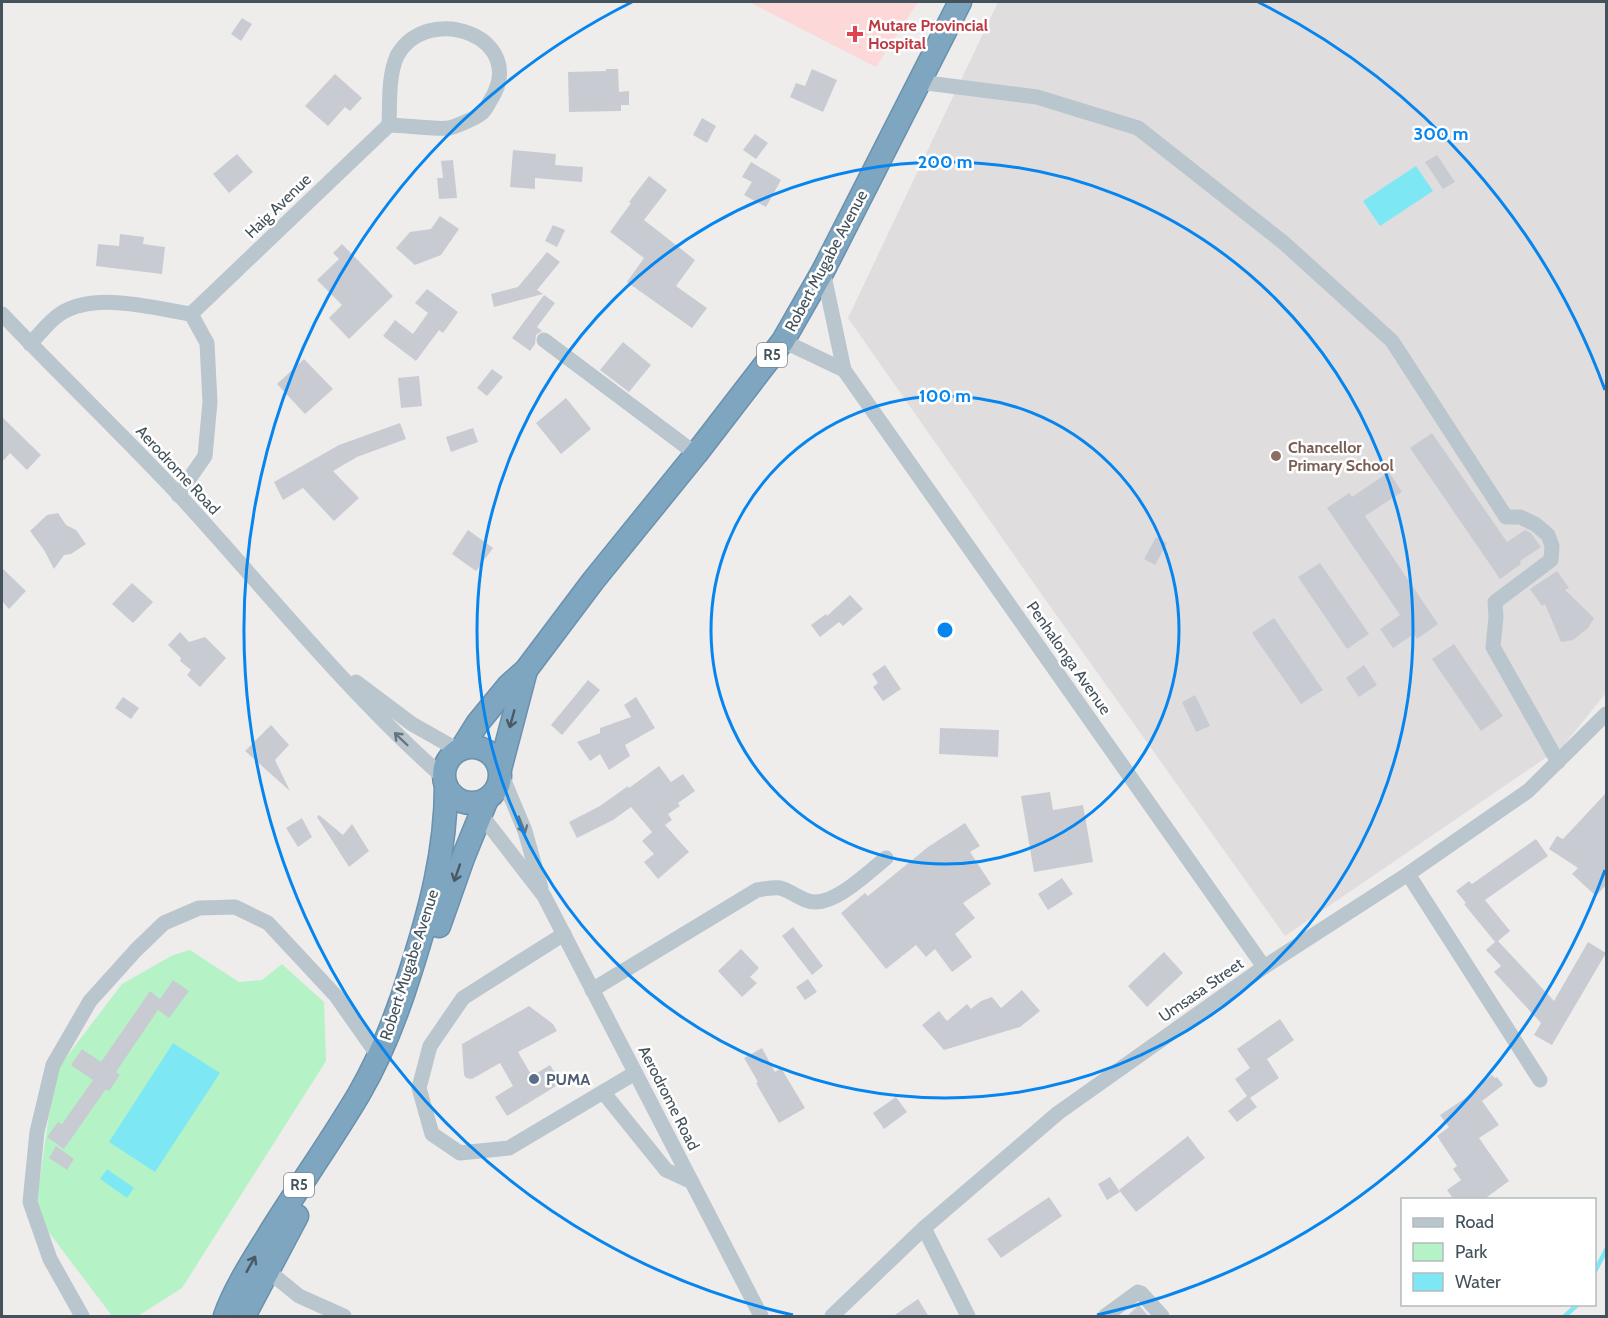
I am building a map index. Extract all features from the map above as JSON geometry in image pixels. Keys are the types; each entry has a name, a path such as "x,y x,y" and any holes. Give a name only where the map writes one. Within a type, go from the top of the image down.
{"highway":[{"name":"Robert Mugabe Avenue","path":"460,749 495,701 526,670 592,581 696,454 783,341 823,271 960,2"},
{"name":"Robert Mugabe Avenue","path":"500,770 526,670"},
{"path":"460,749 481,748 496,760 500,770"},
{"name":"R5","path":"445,782 447,762 460,749"},
{"name":"R5","path":"480,806 499,784 500,770"},
{"name":"Robert Mugabe Avenue","path":"225,1317 252,1262 359,1094 379,1057 404,993 434,890 441,856 445,782"},
{"path":"445,782 456,798 480,806"},
{"name":"Robert Mugabe Avenue","path":"244,1317 304,1204 371,1096 399,1042 418,995 480,806"}],"street":[{"path":"454,23 480,34 496,53 501,74 494,94 482,114 449,128 389,124 396,58 406,42 429,25 454,23"},
{"path":"919,82 1037,97 1138,128 1284,243 1392,341 1506,517 1520,517 1535,524 1548,535 1552,546 1551,560 1495,602 1493,647 1558,762"},
{"name":"Haig Avenue","path":"191,314 389,124"},
{"name":"Penhalonga Avenue","path":"823,271 844,370 1264,967"},
{"path":"30,344 60,314 86,304 117,301 191,314 207,343 210,402 204,456 178,495"},
{"name":"Aerodrome Road","path":"2,314 178,495 323,657 400,739 445,782"},
{"path":"544,339 696,454"},
{"name":"Penhalonga Avenue","path":"783,341 844,370"},
{"name":"Aerodrome Road","path":"323,657 412,724 460,749"},
{"name":"Umsasa Street","path":"832,1317 924,1227 1058,1113 1264,967 1408,874 1528,791 1606,714"},
{"name":"Aerodrome Road","path":"500,770 525,831 544,896"},
{"name":"Aerodrome Road","path":"480,806 544,896 761,1317"},
{"path":"592,990 757,890 780,888 815,902 833,897 886,858"},
{"path":"1408,874 1540,1080"},
{"path":"82,1317 50,1259 30,1202 37,1132 53,1065 90,1001 164,923 200,908 235,907 268,924 336,996 379,1057"},
{"path":"564,934 463,998 430,1046 419,1088 432,1134 460,1153 509,1148 635,1072"},
{"path":"603,1092 666,1170 692,1182"},
{"path":"924,1227 968,1317"},
{"path":"267,1270 299,1296 344,1317"},
{"path":"1105,1317 1138,1292 1162,1317"}],"shaded area":[{"name":"Mutare Provincial Hospital","path":"749,2 918,2 876,67"},
{"name":"Chancellor Primary School","path":"998,2 1606,2 1606,693 1563,746 1285,936 848,318"}],"green space":[{"path":"190,950 239,982 262,980 282,964 324,1002 326,1061 182,1288 138,1316 112,1316 35,1214 55,1072 122,984 173,955"}],"water":[{"path":"1416,166 1433,191 1380,226 1363,201"},
{"path":"173,1043 220,1073 155,1172 109,1142"},
{"path":"107,1169 134,1188 127,1198 100,1179"}],"building":[{"path":"242,18 252,24 241,41 231,34"},
{"path":"606,69 618,69 619,92 629,91 629,105 621,105 621,111 569,112 568,72 606,71"},
{"path":"812,69 837,80 823,112 790,97 796,83 805,86"},
{"path":"335,74 362,98 350,111 345,107 328,126 305,106"},
{"path":"702,118 716,126 707,143 693,135"},
{"path":"755,134 768,143 756,159 743,150"},
{"path":"513,150 556,154 555,165 583,167 582,182 535,178 535,189 510,187"},
{"path":"237,154 253,172 229,193 213,174"},
{"path":"1437,155 1455,182 1443,189 1425,162"},
{"path":"453,160 457,198 439,199 437,178 443,178 441,161"},
{"path":"751,162 781,180 766,207 744,195 752,182 742,177"},
{"path":"649,176 667,190 644,220 695,260 676,286 707,308 692,328 627,282 644,258 610,232"},
{"path":"440,216 459,229 441,255 415,265 396,248 410,232 431,229"},
{"path":"553,225 565,230 557,247 545,241"},
{"path":"120,234 144,237 143,244 165,247 162,274 96,266 98,244 119,246"},
{"path":"342,244 393,296 349,339 329,318 342,305 317,280 339,259 333,253"},
{"path":"547,252 560,262 537,290 543,294 494,307 491,294 518,287"},
{"path":"427,289 458,312 443,333 439,330 416,361 383,336 395,320 413,334 428,313 415,303"},
{"path":"544,295 555,303 537,327 542,331 536,335 535,344 530,351 512,338"},
{"path":"623,342 651,365 629,392 600,370"},
{"path":"304,359 333,389 305,414 277,384"},
{"path":"492,369 503,377 487,396 477,388"},
{"path":"419,376 422,406 401,408 398,378"},
{"path":"566,398 591,429 561,454 536,423"},
{"path":"2,417 41,455 27,470 10,453 2,462"},
{"path":"400,423 406,439 357,457 333,471 359,498 334,521 303,488 283,500 274,482 339,445"},
{"path":"473,428 478,442 451,452 446,437"},
{"path":"1432,433 1507,542 1525,530 1531,533 1541,547 1520,561 1521,564 1500,579 1410,448"},
{"path":"1389,472 1402,492 1365,516 1438,624 1417,639 1414,634 1393,648 1380,629 1400,615 1327,508 1349,493 1352,497"},
{"path":"58,513 66,525 76,530 86,544 71,554 64,555 54,569 30,531 47,515"},
{"path":"468,530 493,548 476,571 452,554"},
{"path":"1156,537 1167,543 1155,565 1144,559"},
{"path":"1320,563 1369,634 1347,649 1298,577"},
{"path":"2,568 26,591 9,609 2,601"},
{"path":"1557,571 1569,588 1565,590 1594,618 1588,628 1573,640 1561,642 1545,604 1542,606 1530,589"},
{"path":"132,583 153,602 133,623 112,604"},
{"path":"850,595 863,609 843,626 839,622 820,637 811,625 826,614 827,616"},
{"path":"1274,618 1323,690 1301,704 1252,633"},
{"path":"180,632 189,642 205,637 226,658 200,687 187,675 191,670 180,661 181,658 168,645"},
{"path":"1454,644 1503,716 1481,731 1432,659"},
{"path":"885,665 901,689 883,701 873,687 878,683 872,674"},
{"path":"1364,665 1377,685 1359,697 1346,678"},
{"path":"588,680 600,690 562,735 551,725"},
{"path":"1195,695 1210,726 1196,732 1182,702"},
{"path":"123,697 139,708 131,719 115,708"},
{"path":"636,697 655,728 625,745 630,756 609,770 600,754 590,761 577,742 600,733 600,728 631,717 624,705"},
{"path":"271,725 289,745 275,760 290,791 245,751"},
{"path":"940,728 999,730 998,757 939,754"},
{"path":"659,766 671,782 683,774 695,791 678,803 680,806 668,814 672,820 665,825 689,852 658,879 644,862 654,854 642,841 652,832 631,807 613,820 577,838 569,822 600,806 628,786 629,788"},
{"path":"1050,792 1053,810 1083,805 1093,862 1034,872 1021,796"},
{"path":"1606,793 1606,885 1596,896 1572,874 1578,868 1549,849 1557,836 1563,839"},
{"path":"319,815 343,835 352,824 369,851 349,867 317,817"},
{"path":"302,818 312,837 298,847 286,828"},
{"path":"965,823 980,846 970,852 991,884 963,903 975,918 955,934 972,957 952,972 935,949 926,957 916,945 886,969 841,913 865,893 868,896 928,847"},
{"path":"1536,839 1548,856 1485,900 1510,931 1498,941 1554,1001 1588,942 1606,953 1552,1045 1534,1035 1541,1023 1494,972 1501,966 1486,950 1495,942 1456,891 1469,881 1472,884"},
{"path":"1062,878 1073,894 1048,910 1038,894"},
{"path":"793,927 823,966 812,975 782,936"},
{"path":"741,949 759,968 750,977 757,983 742,997 718,971"},
{"path":"1164,952 1183,973 1147,1007 1128,986"},
{"path":"808,979 817,992 805,1000 796,987"},
{"path":"173,980 189,991 169,1018 158,1010 116,1072 120,1075 109,1091 106,1089 64,1149 47,1137 58,1122 62,1124 93,1080 71,1065 82,1049 101,1062 150,991 160,999"},
{"path":"1022,990 1040,1011 1020,1027 944,1050 922,1025 939,1011 947,1021 967,1004 971,1009 981,1001 992,997 1001,1008"},
{"path":"529,1006 553,1024 557,1031 518,1052 532,1076 550,1065 561,1083 507,1116 495,1097 513,1086 500,1063 472,1079 466,1078 462,1044"},
{"path":"1280,1019 1294,1040 1267,1059 1279,1078 1250,1098 1257,1107 1237,1122 1228,1111 1247,1096 1235,1079 1250,1068 1237,1049"},
{"path":"762,1048 775,1072 781,1068 805,1108 779,1123 744,1058"},
{"path":"1492,1075 1497,1077 1503,1085 1482,1101 1499,1125 1479,1138 1509,1181 1486,1198 1453,1198 1447,1190 1461,1180 1453,1169 1457,1166 1437,1136 1449,1127 1440,1115 1479,1089 1478,1087"},
{"path":"896,1097 907,1112 884,1129 873,1113"},
{"path":"1188,1136 1205,1158 1136,1212 1119,1190"},
{"path":"56,1146 74,1159 67,1170 49,1158"},
{"path":"1110,1177 1120,1192 1107,1200 1098,1184"},
{"path":"1049,1197 1062,1216 1001,1258 987,1239"},
{"path":"918,1299 929,1317 892,1317"},
{"path":"1139,1305 1149,1317 1126,1317"}],"waterway":[{"path":"1596,1269 1606,1250"},
{"path":"1565,1316 1576,1306"}],"place":[{"name":"Mutare Provincial Hospital","path":"855,34"},
{"name":"Chancellor Primary School","path":"1276,456"},
{"name":"PUMA","path":"534,1079"}]}
